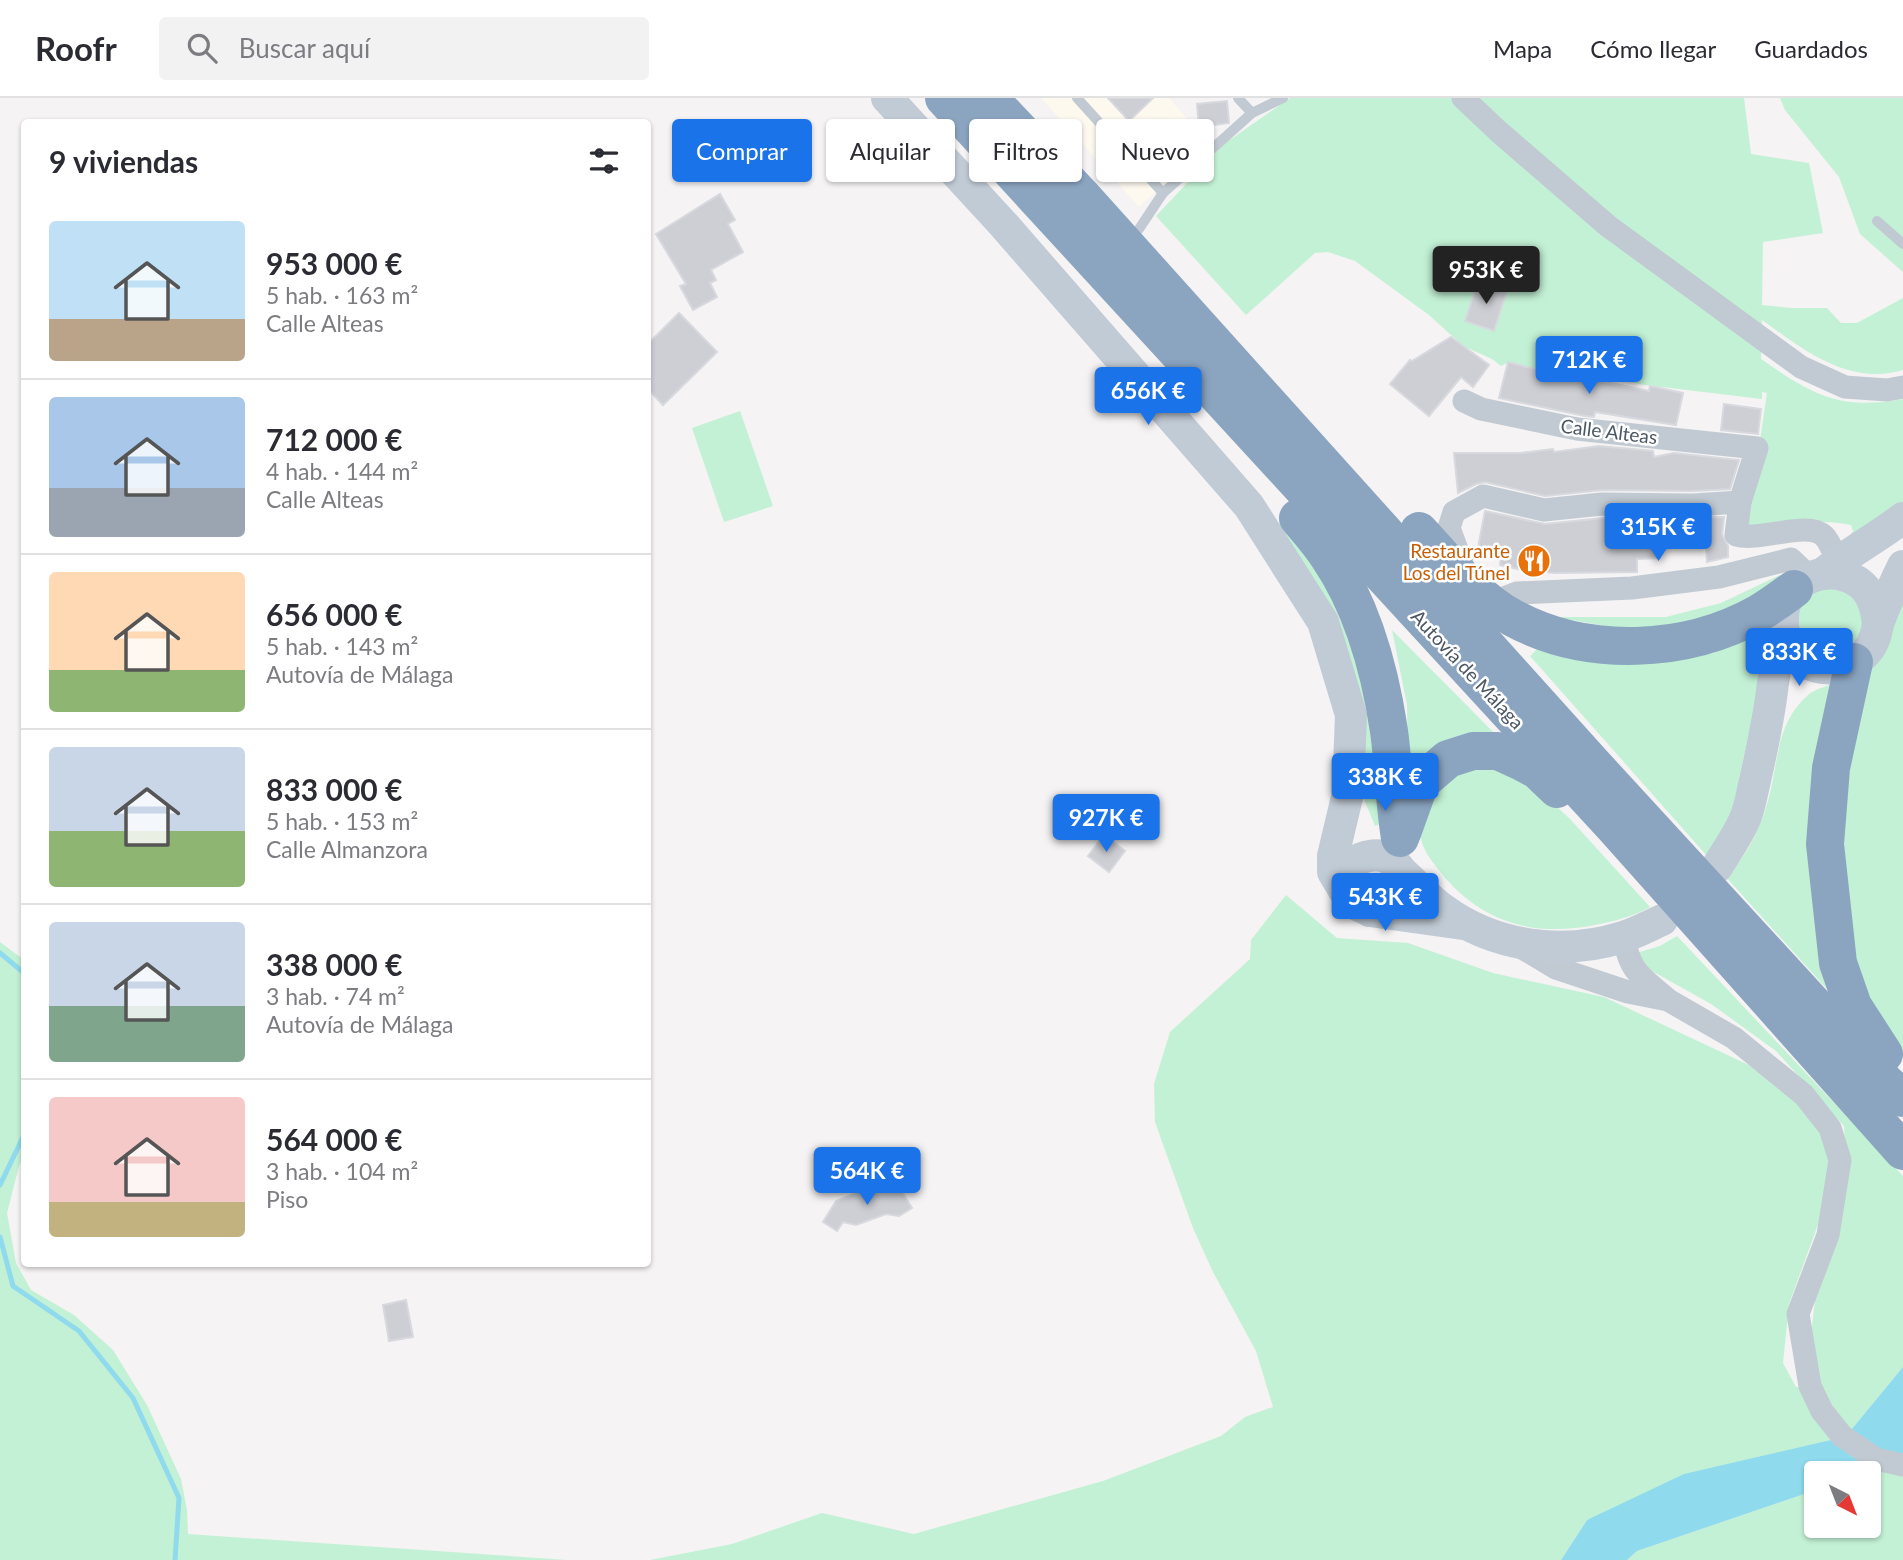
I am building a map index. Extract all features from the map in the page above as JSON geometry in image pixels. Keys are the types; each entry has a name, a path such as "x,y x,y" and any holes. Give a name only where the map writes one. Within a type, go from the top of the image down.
{"highway":[{"name":"Autovía de Málaga","path":"944,98 1614,827 1894,1096"},
{"name":"Autovía de Málaga","path":"989,98 1307,445 1894,1096 1903,1151"},
{"path":"1018,98 1313,420 1458,572 1491,603 1512,618 1553,635 1589,643 1632,647 1670,643 1713,633 1758,613 1816,575"},
{"path":"1265,450 1290,507 1328,556 1355,604 1374,659 1389,732 1394,801 1393,856"},
{"path":"1843,665 1825,844 1830,907 1838,963 1853,1006 1894,1096"},
{"path":"1393,856 1420,783 1448,759 1473,751 1498,751 1522,762 1536,770 1552,786 1614,827"}],"street":[{"path":"887,98 952,166 1141,379 1249,506 1322,622 1351,716 1349,793 1333,856 1332,872 1351,902 1370,911 1467,925"},
{"path":"1463,98 1608,226 1801,367 1845,387 1887,390 1903,387"},
{"name":"Calle Alteas","path":"1464,401 1481,409 1577,429 1757,448 1740,502"},
{"path":"1458,572 1462,563 1449,528 1454,512 1483,496 1544,510 1602,504 1693,505 1740,502 1736,535 1749,538 1810,529 1824,536 1816,575"},
{"path":"1717,867 1745,820 1767,727 1786,601 1816,575 1873,541 1903,518"},
{"path":"1491,603 1517,593 1632,589 1718,577 1791,559 1816,575 1843,575 1862,585 1874,603 1878,624"},
{"path":"1767,727 1792,691 1812,675 1843,665 1866,652 1874,639 1903,566"},
{"path":"1783,628 1794,653 1805,662 1818,667 1843,665"},
{"path":"1349,793 1393,856 1444,910 1467,925 1513,943 1556,968 1628,992 1668,1000"},
{"path":"1345,890 1346,873 1353,861 1393,856"},
{"path":"1370,911 1390,900 1400,886 1393,856"},
{"path":"1513,943 1575,948 1624,937 1662,920"},
{"path":"1624,937 1626,953 1634,971 1668,1000 1734,1038 1804,1095 1830,1128 1840,1160 1828,1235 1798,1314 1810,1386 1822,1411 1842,1436 1876,1459 1903,1465"}],"lane":[{"path":"1077,98 1163,193"},
{"path":"1238,98 1252,113"},
{"path":"1139,229 1163,193 1252,113 1283,99"},
{"path":"1877,221 1903,244"}],"shaded area":[{"path":"1041,98 1169,98 1188,119 1096,119 1096,159 1082,144 1082,119 1060,119"},
{"path":"1117,182 1167,182 1139,207"}],"green space":[{"path":"1290,98 1744,98 1751,154 1809,163 1823,233 1763,242 1762,305 1827,308 1841,323 1857,323 1903,298 1903,370 1883,374 1845,369 1794,343 1762,320 1761,359 1795,382 1827,397 1861,403 1903,399 1903,503 1849,537 1853,531 1851,525 1838,523 1799,522 1747,528 1767,393 1762,392 1762,399 1605,378 1603,382 1563,373 1562,376 1509,362 1501,366 1463,346 1429,315 1355,261 1328,252 1315,253 1246,315 1156,216 1188,182 1214,182 1214,155 1224,144"},
{"path":"1780,98 1903,98 1903,272 1860,234 1839,177 1785,110"},
{"path":"740,411 773,506 724,522 692,428"},
{"path":"1284,521 1314,559 1365,675 1381,824 1375,826 1362,794 1363,741 1274,526"},
{"path":"1780,575 1784,578 1772,596 1651,634 1555,617 1666,617 1721,603"},
{"path":"1822,585 1851,592 1865,620 1859,641 1831,657 1804,647 1794,611"},
{"path":"1903,589 1903,1058 1870,999 1848,946 1842,784 1851,720"},
{"path":"1392,630 1496,735 1426,753 1408,766 1407,705"},
{"path":"1751,638 1760,647 1764,664 1730,820 1708,857 1530,656 1539,647 1677,660 1714,653 1742,639"},
{"path":"1842,681 1835,998 1726,877 1748,849 1759,828 1781,741 1790,717 1808,695"},
{"path":"1488,765 1518,770 1570,819 1650,907 1600,924 1554,929 1512,923 1493,915 1457,890 1441,873 1425,849 1420,834 1422,816 1432,791 1447,774"},
{"path":"1286,895 1337,938 1408,943 1493,973 1604,997 1753,1067 1818,1121 1834,1163 1828,1197 1789,1304 1783,1363 1796,1387 1820,1385 1811,1335 1815,1300 1846,1165 1844,1126 1776,1051 1711,1004 1652,971 1636,953 1660,946 1677,936 1903,1176 1903,1367 1851,1430 1831,1440 1587,1520 1561,1560 650,1560 732,1544 822,1513 914,1534 1103,1481 1221,1436 1245,1417 1273,1407 1256,1351 1213,1272 1193,1228 1155,1122 1154,1084 1170,1032 1250,959 1251,940"},
{"path":"0,942 21,958 21,1161 7,1213 16,1263 31,1290 74,1315 113,1350 147,1405 181,1479 188,1534 567,1560 0,1560"},
{"path":"1903,1458 1903,1560 1627,1560 1637,1551 1804,1494 1804,1538 1881,1538 1881,1466"}],"water":[{"path":"1903,1367 1903,1458 1881,1466 1881,1461 1804,1461 1804,1494 1637,1551 1627,1560 1561,1560 1587,1520 1684,1474 1831,1440 1851,1430"}],"building":[{"path":"1108,98 1153,98 1131,119 1127,119"},
{"path":"1227,101 1229,123 1214,125 1214,119 1198,119 1197,104"},
{"path":"720,194 735,220 728,224 743,252 711,270 716,280 710,283 717,297 693,310 680,286 686,284 656,234"},
{"path":"1478,282 1507,291 1494,331 1465,321"},
{"path":"679,313 717,352 663,405 651,392 651,341"},
{"path":"1451,337 1489,365 1473,387 1461,377 1429,416 1390,384 1410,360"},
{"path":"1508,362 1580,381 1581,377 1649,391 1650,386 1683,393 1676,425 1595,412 1594,417 1585,416 1499,398"},
{"path":"1724,404 1761,409 1758,434 1721,430"},
{"path":"1599,446 1653,451 1654,457 1674,453 1739,460 1730,489 1602,490 1545,496 1485,482 1458,493 1454,453 1521,453 1553,449 1554,452"},
{"path":"1485,511 1545,524 1603,518 1724,517 1722,534 1728,546 1728,557 1707,562 1706,545 1664,543 1660,558 1637,559 1637,572 1555,573 1522,570 1500,565 1501,557 1477,553"},
{"path":"1104,835 1125,851 1109,872 1088,856"},
{"path":"875,1185 878,1193 898,1185 912,1208 899,1216 886,1214 856,1225 843,1222 837,1231 823,1222 836,1201"},
{"path":"406,1300 413,1337 389,1341 383,1305"}],"waterway":[{"path":"0,953 21,970"},
{"path":"0,1185 21,1141"},
{"path":"0,1237 13,1286 79,1331 133,1398 179,1498 175,1560"}],"place":[{"name":"Restaurante Los del Túnel","path":"1534,561"}]}
